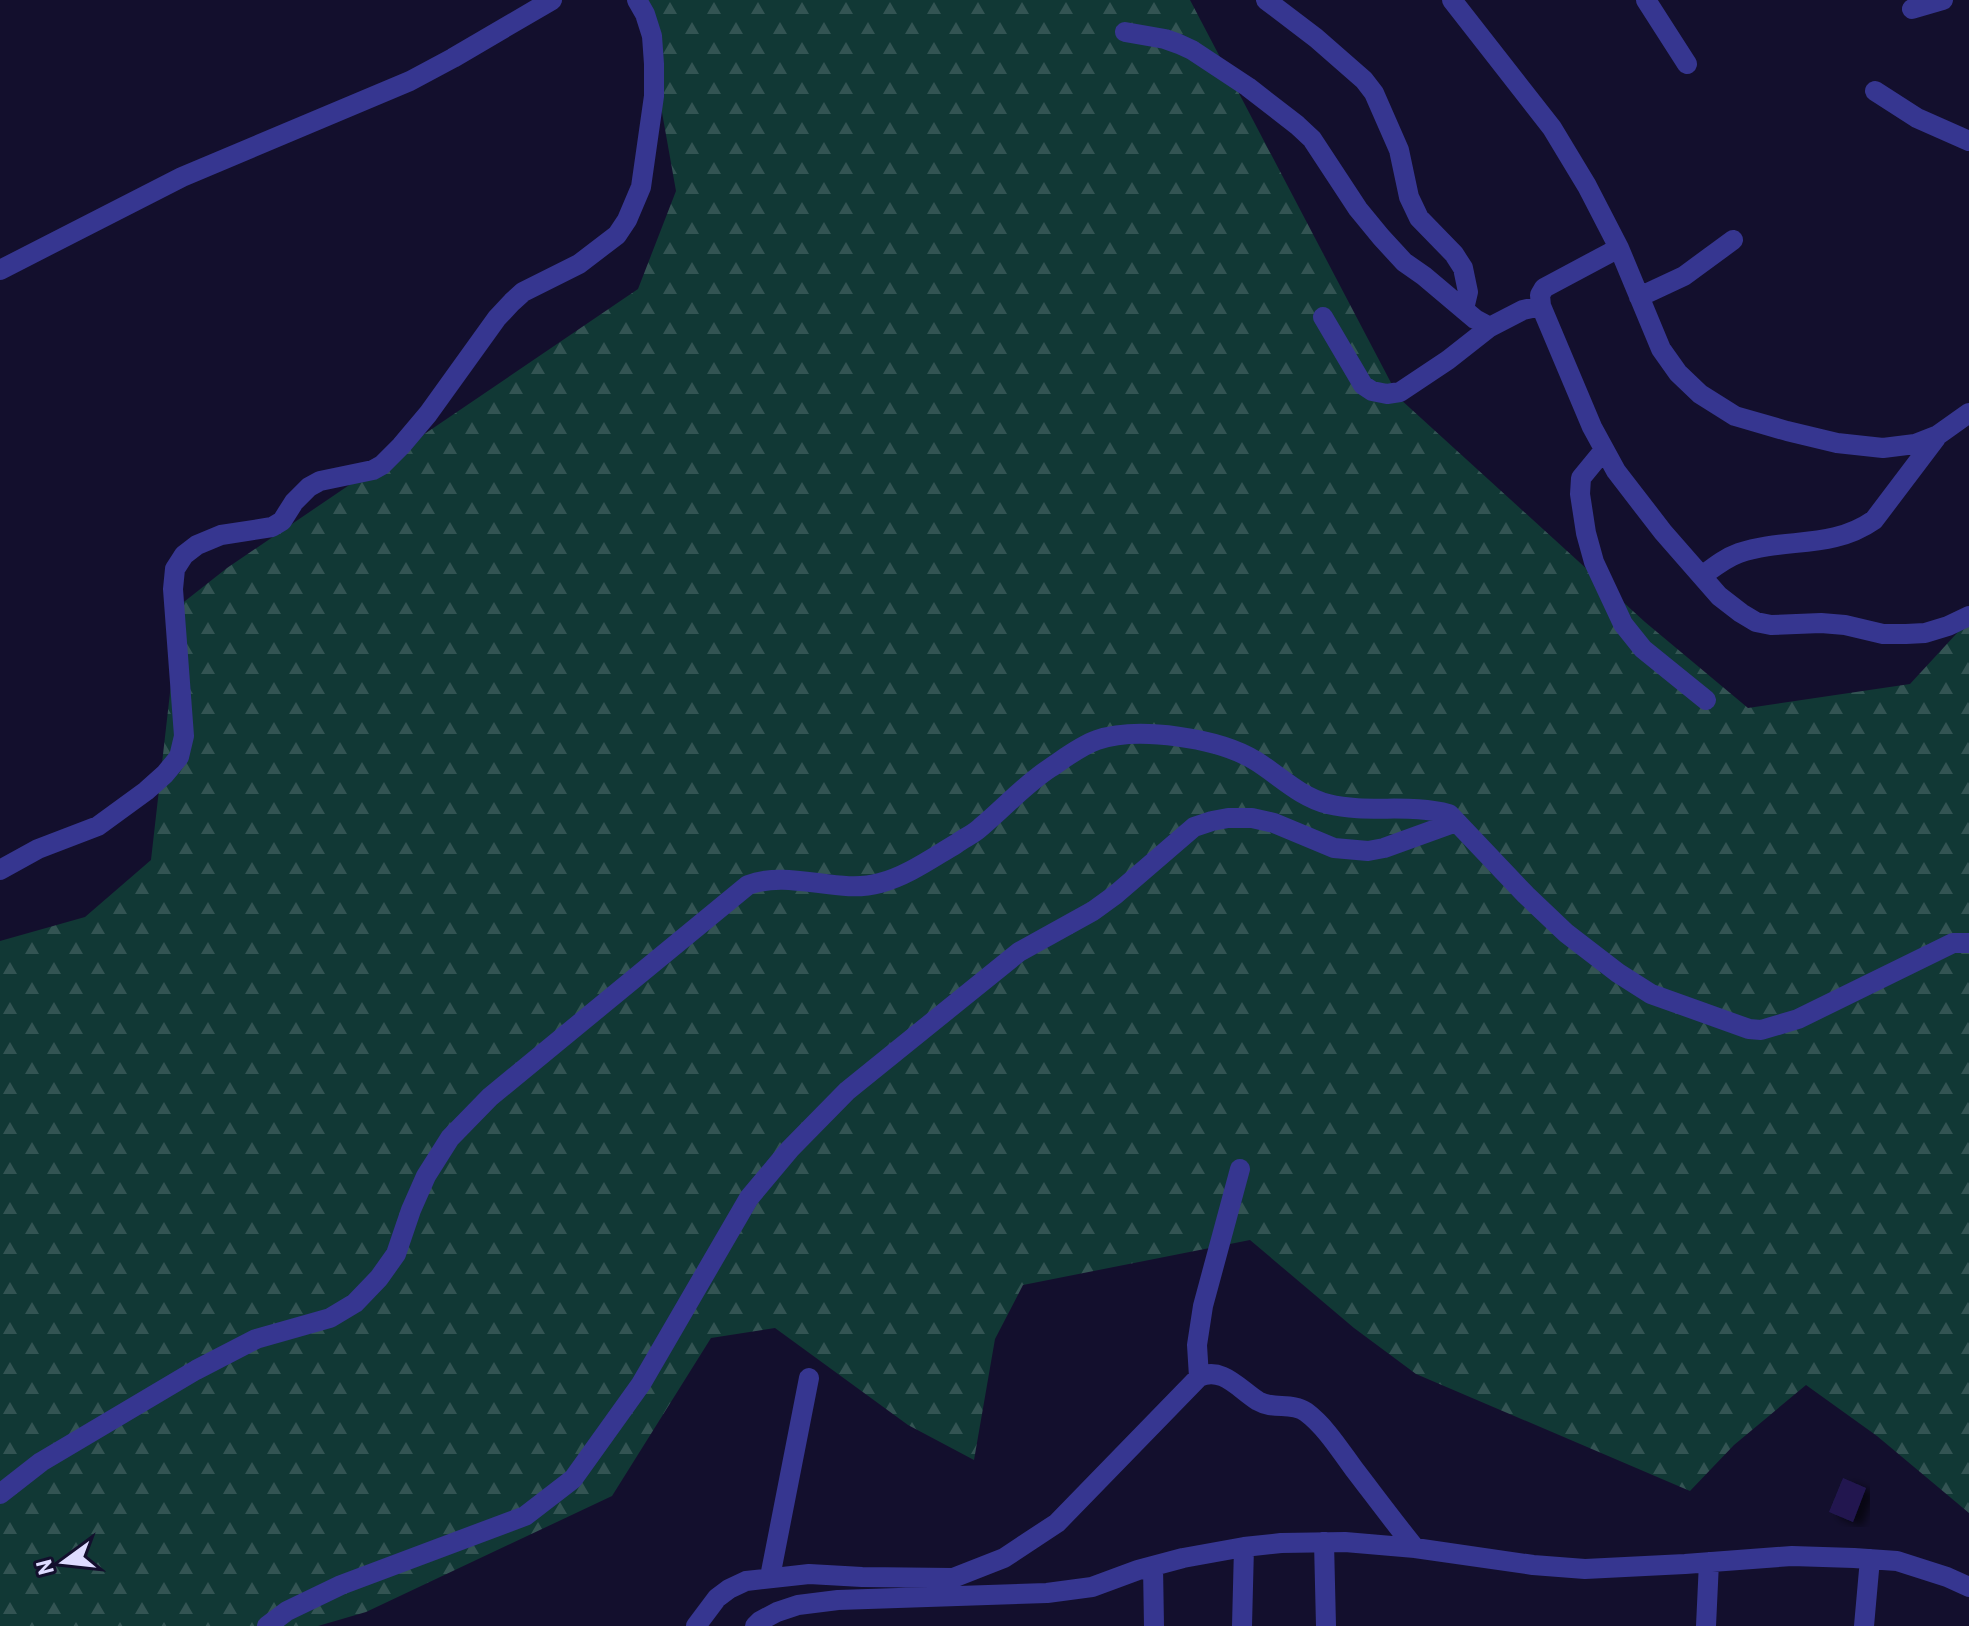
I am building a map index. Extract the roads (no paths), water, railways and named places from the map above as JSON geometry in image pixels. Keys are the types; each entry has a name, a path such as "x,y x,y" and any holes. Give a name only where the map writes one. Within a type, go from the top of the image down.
{"street":[{"path":"0,270 182,177 410,81 552,0"},
{"path":"0,870 38,849 98,826 155,783 179,757 184,736 173,589 175,569 184,555 197,545 221,535 272,527 282,521 294,502 309,487 320,481 373,470 382,465 428,414 512,302 523,292 579,264 617,235 641,187 654,96 652,36 637,0"},
{"path":"1266,0 1316,38 1364,80 1374,93 1399,150 1406,187 1419,218 1454,254 1463,268 1468,292 1464,309"},
{"path":"1452,0 1552,128 1619,248 1661,349 1678,373 1700,394 1735,416 1837,443 1883,448 1915,444 1938,435 1969,413"},
{"path":"1646,0 1687,64"},
{"path":"1912,9 1943,0"},
{"path":"1125,32 1165,39 1192,50 1297,125 1312,139 1358,209 1404,262 1475,319 1490,327"},
{"path":"1875,91 1917,118 1969,141"},
{"path":"1639,297 1684,276 1733,240"},
{"path":"1619,248 1544,288 1540,295 1541,306 1592,427 1616,471 1663,532 1719,596 1756,622 1771,625 1845,625 1883,634 1925,633 1969,616"},
{"path":"1323,317 1363,385 1372,391 1387,394 1400,392 1427,376 1490,327 1523,310 1541,306"},
{"path":"1702,576 1717,564 1756,548 1831,539 1860,530 1874,520 1938,435"},
{"path":"1604,450 1581,478 1580,494 1586,533 1594,562 1623,624 1643,649 1706,700"},
{"path":"0,1494 41,1462 196,1370 256,1339 330,1318 355,1303 396,1254 426,1176 450,1138 490,1097 748,885 762,880 783,879 861,886 904,874 980,829 1047,770 1099,740 1165,734 1222,745 1254,759 1307,797 1327,804 1353,808 1433,810 1449,814 1566,933 1618,973 1651,994 1749,1029 1761,1030 1798,1019 1953,943 1969,943"},
{"path":"267,1626 287,1611 341,1585 525,1516 573,1479 641,1384 749,1198 790,1149 847,1091 1019,952 1093,911 1194,827 1228,818 1252,818 1274,823 1334,848 1354,852 1384,848 1456,822"},
{"path":"1199,1377 1197,1345 1203,1306 1240,1169"},
{"path":"696,1626 717,1598 746,1581 809,1574 953,1578 1004,1558 1057,1523 1199,1377 1212,1373 1221,1375 1268,1405 1304,1410 1335,1443 1415,1548"},
{"path":"770,1577 809,1378"},
{"path":"1324,1542 1326,1626"},
{"path":"755,1626 777,1612 798,1605 878,1598 1047,1593 1092,1587 1183,1558 1281,1543 1345,1542 1585,1569 1792,1556 1870,1559 1897,1561 1969,1587"},
{"path":"1242,1626 1244,1547"},
{"path":"1864,1626 1870,1559"},
{"path":"1706,1626 1709,1562"},
{"path":"1153,1566 1154,1626"}]}
